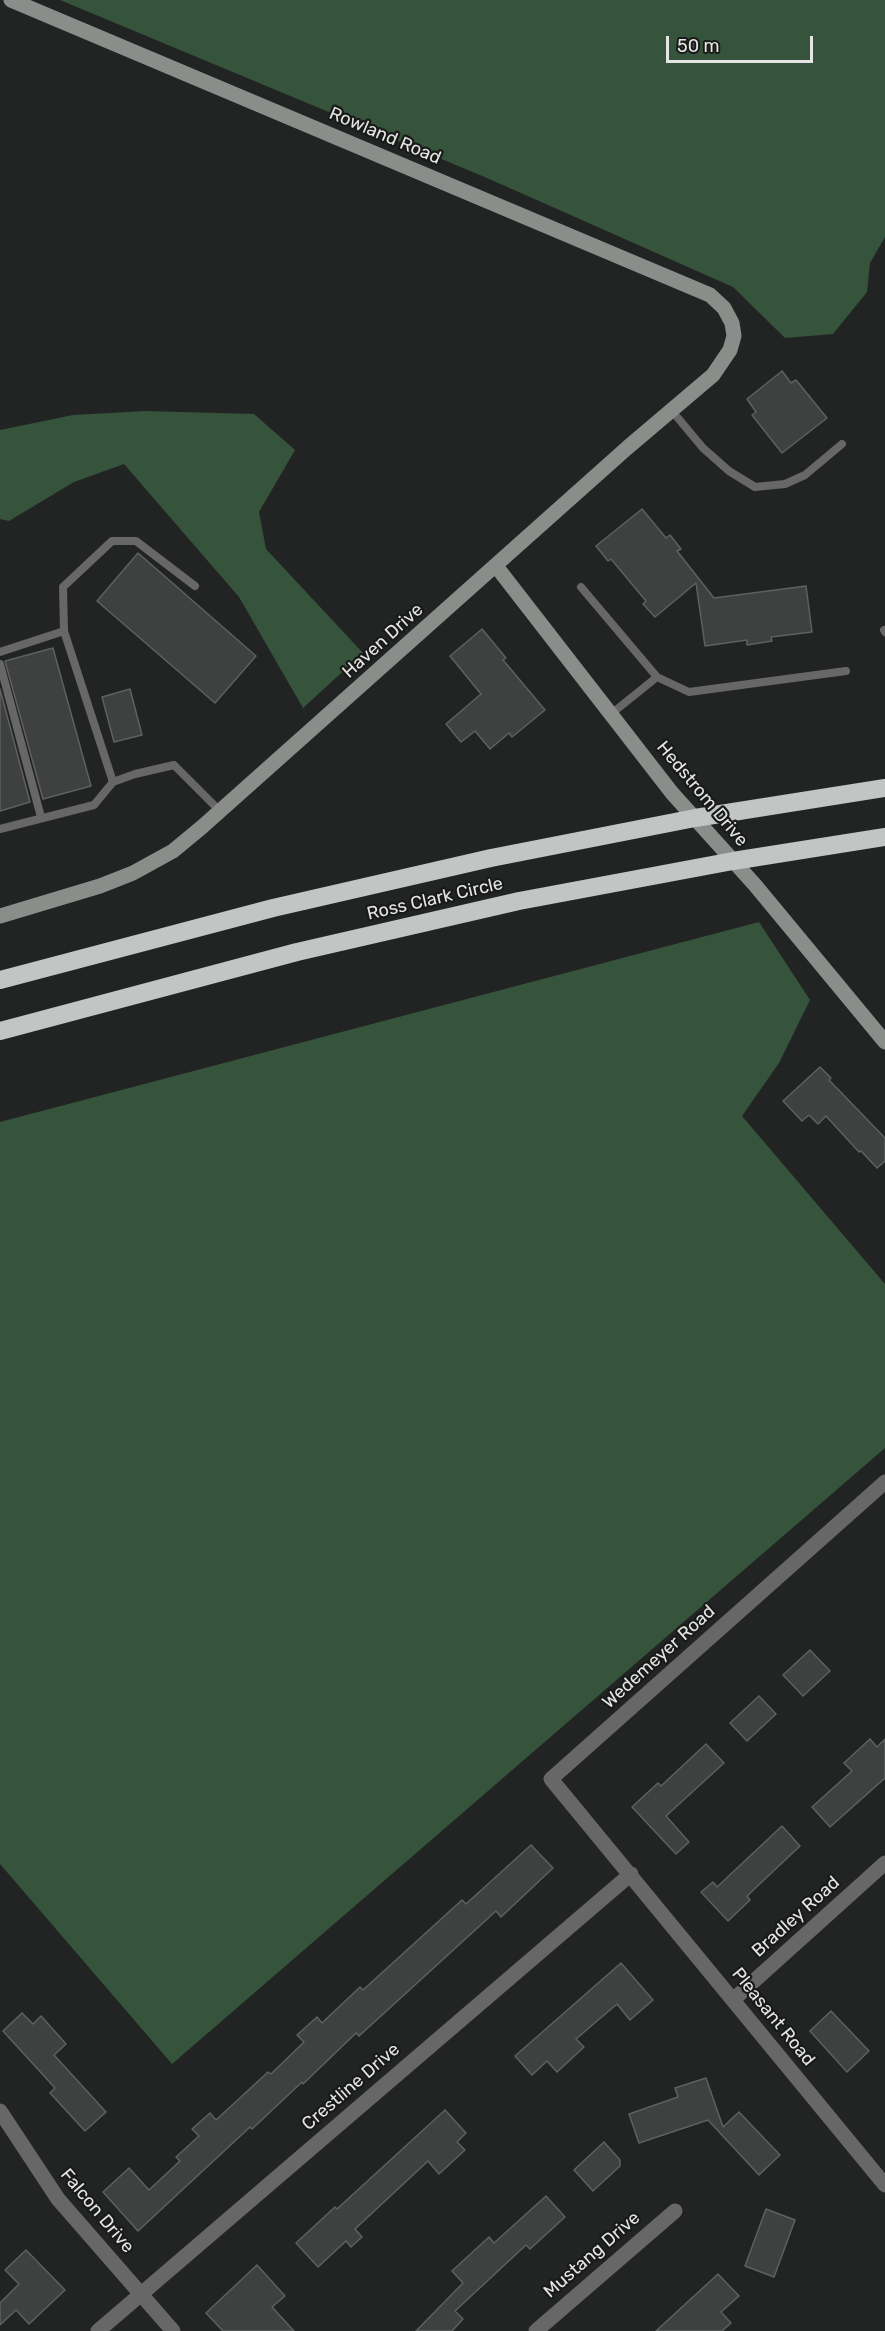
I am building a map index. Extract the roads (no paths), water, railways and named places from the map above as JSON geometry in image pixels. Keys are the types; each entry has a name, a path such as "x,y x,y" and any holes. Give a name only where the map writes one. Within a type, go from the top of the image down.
{"highway":[{"name":"Ross Clark Circle","path":"0,980 273,908 491,858 695,818 885,788"},
{"name":"Ross Clark Circle","path":"0,1031 297,952 519,901 733,861 885,837"}],"street":[{"name":"Rowland Road","path":"11,0 710,295 724,308 732,323"},
{"name":"Haven Drive","path":"0,916 100,886 133,873 173,851 627,448 713,375 730,350 734,336 732,323"},
{"name":"Hedstrom Drive","path":"496,566 672,793 733,861 885,1042"},
{"name":"Wedemeyer Road","path":"631,1874 551,1779 885,1482"},
{"name":"Bradley Road","path":"734,1999 885,1863"},
{"name":"Pleasant Road","path":"631,1874 885,2185"},
{"name":"Crestline Drive","path":"98,2331 631,1874"},
{"name":"Falcon Drive","path":"0,2110 58,2199 172,2331"},
{"name":"Mustang Drive","path":"536,2331 675,2211"}],"lane":[{"path":"672,411 703,448 729,471 755,487 785,484 805,475 842,444"},
{"path":"113,782 64,631 63,587 112,541 136,541 195,586"},
{"path":"581,587 657,677 689,692 846,670"},
{"path":"0,652 64,631"},
{"path":"0,664 41,817"},
{"path":"611,714 657,677"},
{"path":"0,829 94,805 113,782 135,774 174,765 220,811"}]}
